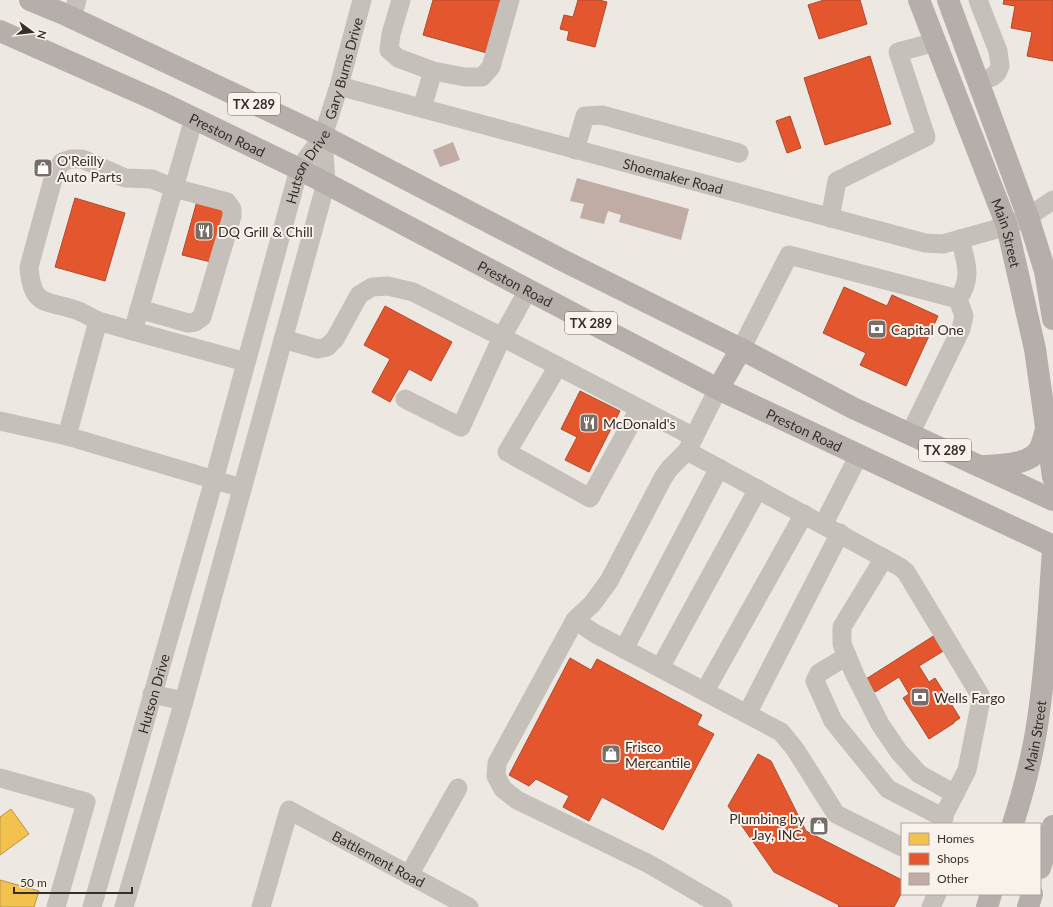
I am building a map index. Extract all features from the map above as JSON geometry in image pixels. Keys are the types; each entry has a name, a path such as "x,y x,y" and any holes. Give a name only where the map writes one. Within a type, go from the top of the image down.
{"main road":[{"name":"TX 289","path":"30,0 75,9 564,261 741,349 853,408 1053,500"},
{"name":"Main Street","path":"919,0 1007,226 1035,349 1053,477"},
{"name":"Main Street","path":"948,0 1028,217 1045,271 1053,319"},
{"name":"Preston Road","path":"0,31 158,101 299,169 718,389 1053,546"},
{"path":"718,389 741,349"},
{"path":"978,466 1016,464 1040,449 1046,430"},
{"name":"Main Street","path":"1013,823 1023,791 1037,727 1048,636 1053,549"},
{"path":"1041,865 1053,826"},
{"path":"1028,907 1032,895"}],"street":[{"name":"Gary Burns Drive","path":"323,136 339,86 362,0"},
{"path":"401,0 388,50 398,58 433,71 465,77 482,77 491,67 510,0"},
{"path":"978,0 998,51 1000,66 997,73 992,77 979,82"},
{"path":"830,218 837,181 926,137 898,52 936,42"},
{"path":"422,108 433,71"},
{"name":"Shoemaker Road","path":"339,86 926,244 943,244 1007,226 1028,217 1053,200"},
{"path":"575,150 585,116 602,115 739,153"},
{"path":"133,331 194,118"},
{"name":"Hutson Drive","path":"92,907 214,480 299,169 323,136"},
{"name":"Hutson Drive","path":"124,907 184,701 326,183 323,136"},
{"path":"139,309 188,323 195,322 202,317 232,216 232,209 227,202 174,188 152,179 125,178 82,159 71,158 62,162 56,172 29,267 30,280 35,293 45,302 81,312 98,321 246,362"},
{"path":"958,299 964,291 968,270 960,239"},
{"path":"741,349 789,255 958,299"},
{"path":"283,339 318,349 327,347 335,339 359,295 372,288 388,286 413,292 639,409 690,444 719,468 900,567 906,572 980,694 981,700 969,763 943,821 888,789 832,721 815,681 819,674 848,656"},
{"path":"405,399 461,427 502,337 528,290"},
{"path":"910,434 961,329 964,316 958,299"},
{"path":"67,436 98,321"},
{"path":"558,366 507,452 590,498 639,409"},
{"path":"718,389 690,444 662,478 601,593 575,620 497,763 496,776 503,789 517,800 649,864 723,907"},
{"path":"0,421 67,436 242,488"},
{"path":"823,524 859,455"},
{"path":"624,649 719,468"},
{"path":"660,668 758,489"},
{"path":"705,692 804,514"},
{"path":"747,714 840,533"},
{"path":"884,558 842,627 842,644 855,675 880,724 899,752 919,774 955,794"},
{"path":"575,620 594,633 777,730 785,736 795,749 836,814 901,847"},
{"path":"152,694 184,701"},
{"path":"0,778 86,802 56,907"},
{"path":"409,875 458,788"},
{"name":"Battlement Road","path":"261,907 289,810 468,907"},
{"path":"931,907 937,895"}],"building: Homes":[{"path":"11,809 29,834 0,855 0,817"},
{"path":"0,880 39,891 34,907 0,907"}],"building: Shops":[{"path":"433,0 501,0 487,53 423,35"},
{"path":"578,0 599,0 607,2 595,47 567,40 569,31 560,29 564,15 573,17"},
{"path":"824,0 860,0 867,24 819,39 808,5"},
{"path":"1004,0 1053,0 1053,61 1027,56 1032,32 1011,28 1015,6 1003,4"},
{"path":"870,56 891,124 825,145 804,78"},
{"path":"790,116 801,148 787,153 776,121"},
{"path":"75,198 125,213 105,281 55,267"},
{"name":"DQ Grill & Chill","path":"197,201 225,208 211,262 182,255"},
{"path":"844,287 887,306 892,295 938,316 906,386 860,365 866,353 823,333"},
{"path":"385,306 452,342 431,381 409,369 390,402 372,392 390,359 364,345"},
{"path":"580,391 620,411 589,472 565,460 577,437 561,429"},
{"path":"935,635 945,650 919,666 929,682 935,678 960,718 929,739 903,698 909,694 899,677 875,692 866,679"},
{"name":"Frisco Mercantile","path":"570,658 591,670 597,659 702,715 697,725 714,734 663,830 602,797 589,821 563,807 569,796 536,779 529,786 509,775"},
{"path":"758,754 771,761 806,831 901,879 901,894 894,907 838,907 839,905 774,872 728,806"}],"building: Other":[{"path":"453,142 460,160 440,167 433,150"},
{"path":"577,178 689,209 681,240 619,222 621,215 608,211 604,224 580,218 584,204 570,201"}],"place":[{"name":"O'Reilly Auto Parts","path":"43,168"},
{"name":"DQ Grill & Chill","path":"204,231"},
{"name":"Capital One","path":"877,329"},
{"name":"McDonald's","path":"589,423"},
{"name":"Wells Fargo","path":"920,697"},
{"name":"Frisco Mercantile","path":"611,754"},
{"name":"Plumbing by Jay, INC.","path":"819,826"}]}
